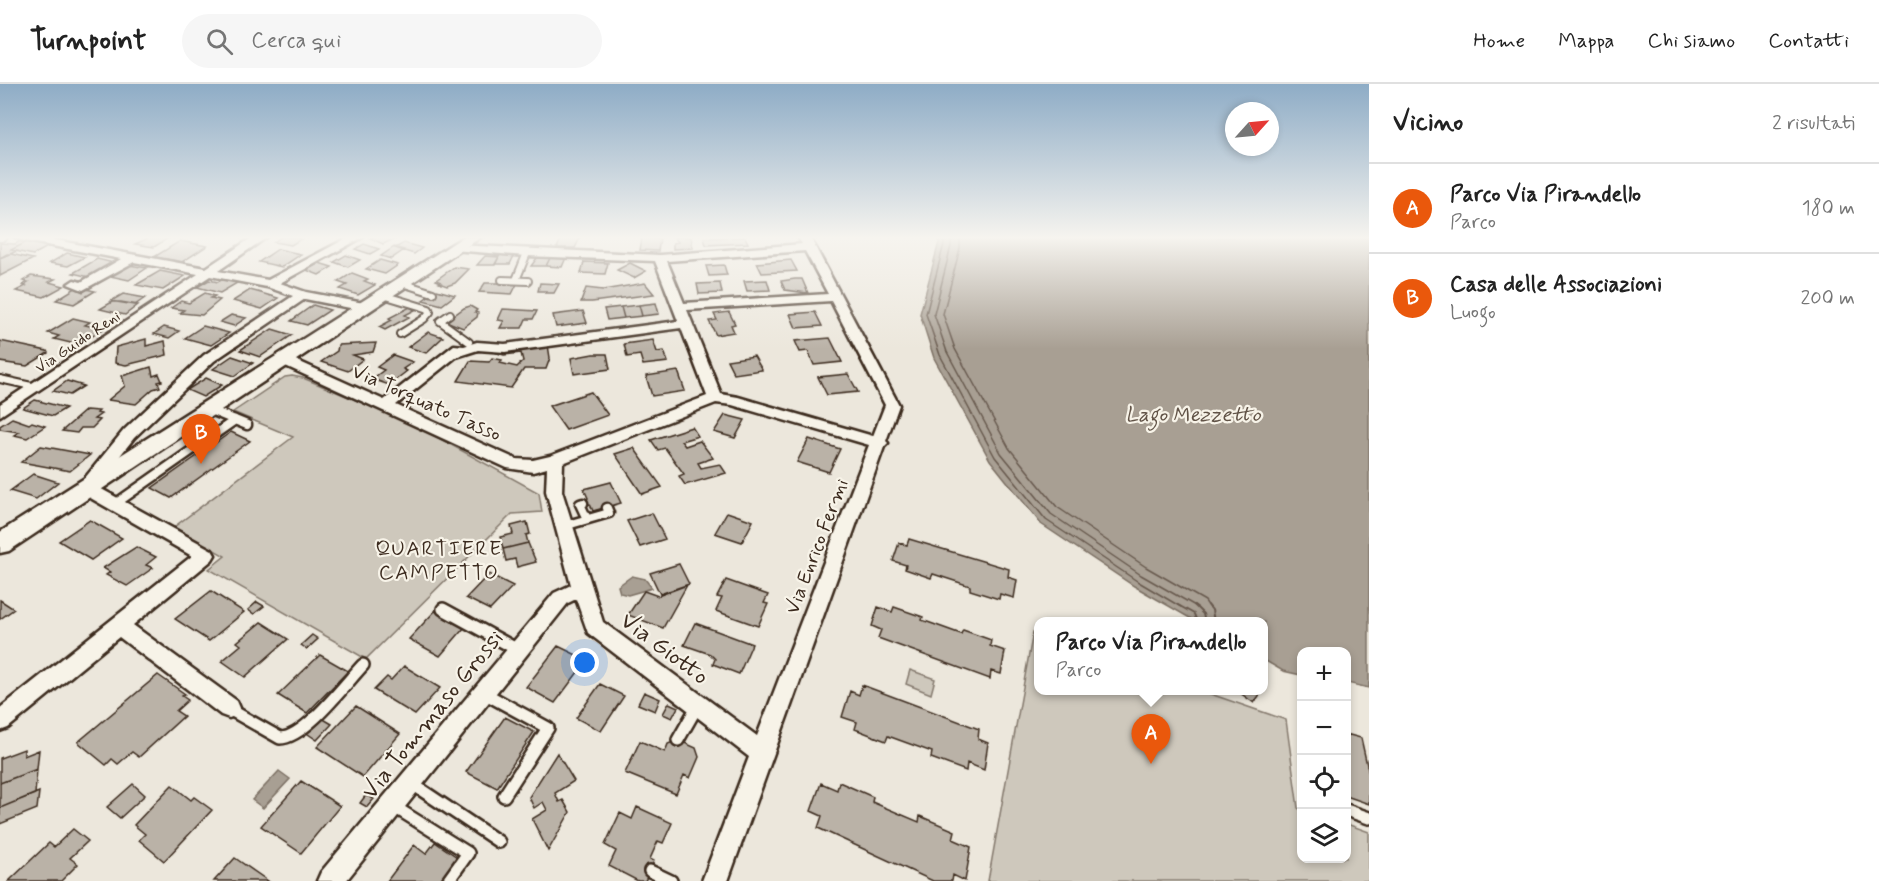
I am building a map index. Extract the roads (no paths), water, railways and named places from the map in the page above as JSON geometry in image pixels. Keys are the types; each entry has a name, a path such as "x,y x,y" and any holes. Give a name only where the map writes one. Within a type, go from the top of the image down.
{"main road":[{"path":"0,543 416,274"}],"street":[{"path":"74,284 83,286 104,274"},
{"name":"Via Guido Reni","path":"0,411 205,274"},
{"path":"219,274 365,307"},
{"path":"270,284 288,274"},
{"path":"667,274 715,398 733,400 880,443"},
{"name":"Via Enrico Fermi","path":"716,881 803,639 880,443 892,405 824,274"},
{"path":"0,721 206,555 86,488 129,434 209,358 303,294"},
{"path":"680,307 837,297"},
{"path":"452,354 477,346 505,348 528,343 685,324"},
{"path":"387,405 469,342 495,337 528,343"},
{"name":"Via Torquato Tasso","path":"284,360 513,464 533,466 555,460 715,398"},
{"name":"Via Giotto","path":"555,460 554,490 582,590 591,617 602,634 762,753"},
{"name":"Via Giotto","path":"533,466 554,490"},
{"name":"Via Tommaso Grossi","path":"330,881 561,598 582,590"},
{"path":"119,626 229,708"}],"lane":[{"path":"516,280 518,274"},
{"path":"502,280 528,281"},
{"path":"402,283 433,293"},
{"path":"383,295 429,309 430,312 424,319 400,334"},
{"path":"450,314 440,321 469,342"},
{"path":"0,379 37,387"},
{"path":"208,409 247,425"},
{"path":"115,504 235,420"},
{"path":"584,503 580,504 587,519"},
{"path":"564,526 609,513 607,508"},
{"path":"443,609 518,650"},
{"path":"229,708 280,738 288,738 303,729 363,665"},
{"path":"483,693 548,728 504,796"},
{"path":"678,740 698,704"},
{"path":"410,783 499,842"},
{"path":"392,805 468,853 448,881"},
{"path":"1351,811 1369,818"},
{"path":"650,871 671,881"}],"water":[{"name":"Lago Mezzetto","path":"931,274 1369,274 1369,688 1351,684 1351,647 1297,647 1297,674 1283,671 1268,662 1268,617 1188,617 1134,586 1041,524 990,460 934,358 920,314"},
{"path":"632,576 645,579 652,588 628,595 620,593 618,586"},
{"path":"279,771 290,779 263,808 252,800"}],"place":[{"name":"Casa delle Associazioni","path":"201,464"},
{"name":"Parco Via Pirandello","path":"1151,764"}],"district":[{"name":"QUARTIERE CAMPETTO","path":"439,560"}]}
